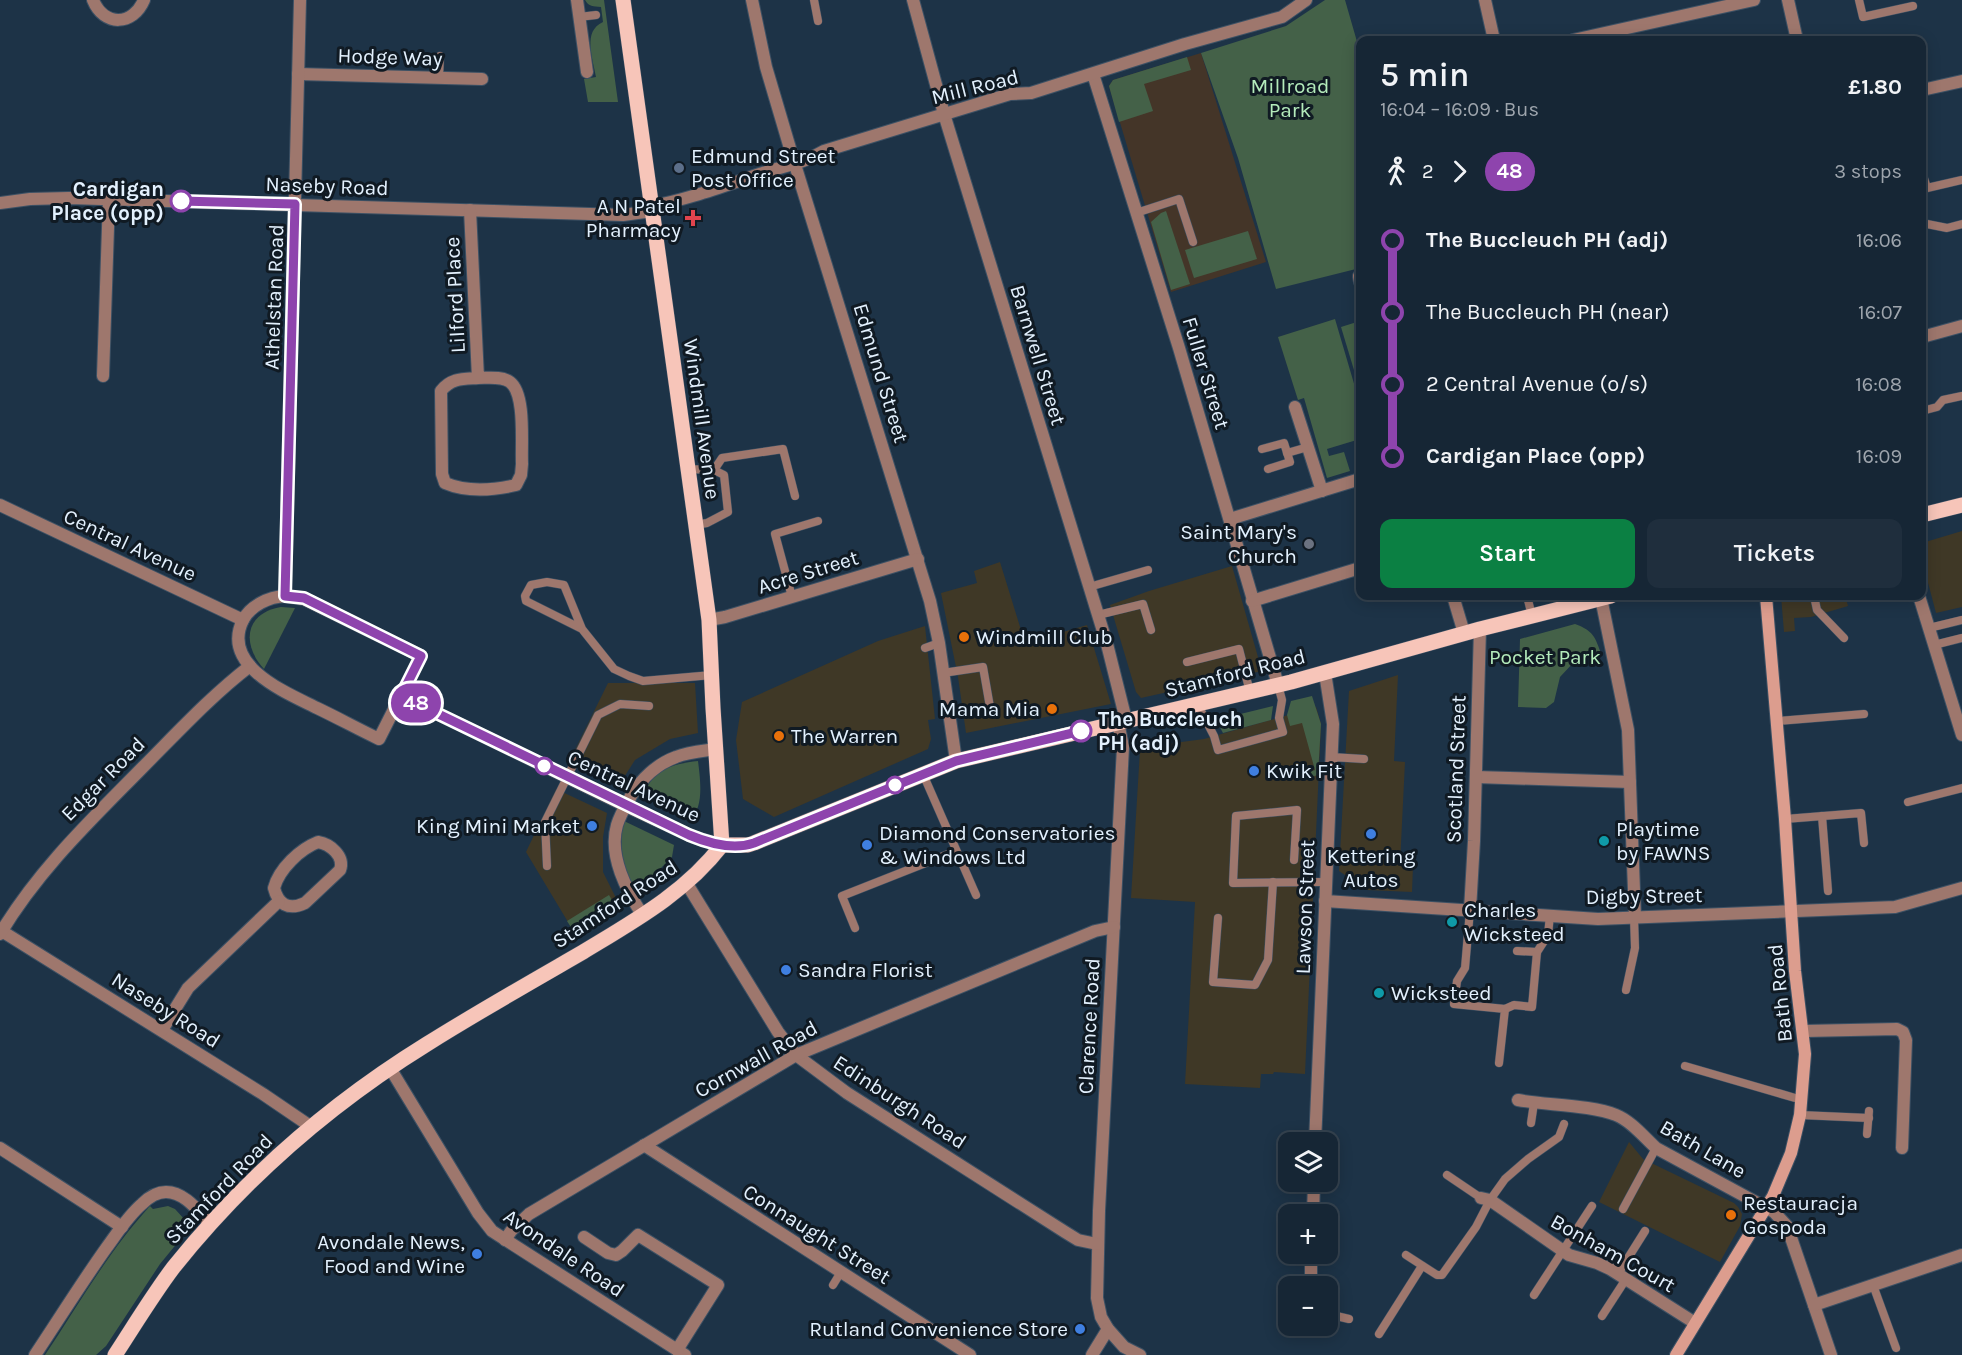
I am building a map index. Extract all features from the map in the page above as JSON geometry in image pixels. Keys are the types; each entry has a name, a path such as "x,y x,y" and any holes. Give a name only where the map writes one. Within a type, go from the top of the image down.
{"main road":[{"name":"Windmill Avenue","path":"623,0 709,620 723,845"},
{"path":"1926,514 1962,505"},
{"name":"Stamford Road","path":"115,1355 162,1284 210,1224 310,1126 347,1097 426,1045 643,916 687,884 723,845 754,843 956,761 1278,685 1464,633 1594,600"}],"street":[{"path":"93,0 97,9 107,17 119,21 132,17 141,8 144,0"},
{"name":"Athelstan Road","path":"285,596 300,0"},
{"path":"577,0 587,72"},
{"name":"Edmund Street","path":"752,0 766,67 795,165 930,601 939,643 956,761"},
{"name":"Barnwell Street","path":"913,0 944,114 1098,615 1122,721"},
{"name":"Mill Road","path":"652,209 776,168 807,162 824,152 944,114 1010,94 1031,93 1185,44 1282,17 1306,0"},
{"path":"1485,0 1493,36"},
{"path":"1592,36 1754,0"},
{"path":"1788,0 1796,36"},
{"path":"1634,27 1636,36"},
{"name":"Hodge Way","path":"298,74 482,79"},
{"name":"Fuller Street","path":"1092,74 1230,519 1278,685"},
{"path":"1926,89 1962,81"},
{"path":"103,376 109,198"},
{"name":"Naseby Road","path":"0,203 30,199 109,198 623,215 652,209"},
{"name":"Lilford Place","path":"471,210 478,378"},
{"path":"1926,336 1962,326"},
{"name":"Lilford Place","path":"478,378 500,378 509,381 518,391 522,464 521,475 516,485 503,488 456,488 445,483 442,474 441,391 447,383 455,379 478,378"},
{"path":"1295,407 1322,491"},
{"path":"1230,519 1356,480"},
{"name":"Central Avenue","path":"0,505 243,620"},
{"name":"Acre Street","path":"709,620 918,559"},
{"path":"1252,601 1356,569"},
{"path":"274,597 304,598 421,656 379,739 264,680 241,653 240,637 243,620 257,605 274,597"},
{"path":"1454,600 1464,633"},
{"path":"1606,600 1628,730 1635,917"},
{"name":"Bath Road","path":"1676,1355 1767,1208 1791,1153 1802,1100 1804,1031 1795,971 1766,600"},
{"path":"1920,600 1962,735"},
{"name":"Scotland Street","path":"1470,910 1480,629"},
{"name":"Edgar Road","path":"1,932 41,873 73,838 218,691 250,666"},
{"name":"Lawson Street","path":"1315,1132 1333,724 1325,673"},
{"name":"Central Avenue","path":"401,696 626,806 693,837 723,845"},
{"name":"Clarence Road","path":"1108,1329 1101,1317 1097,1298 1097,1244 1124,747 1122,721"},
{"path":"643,916 627,889 616,852 616,827 640,783 650,773 663,763 684,754 716,749"},
{"path":"1476,777 1630,782"},
{"path":"318,842 327,843 340,857 342,864 336,875 305,903 290,907 279,901 274,888 278,874 309,846 318,842"},
{"name":"Edinburgh Road","path":"687,884 778,1032 796,1055 847,1093 1065,1232 1078,1240 1097,1244"},
{"name":"Digby Street","path":"1325,901 1598,919 1895,907 1962,888"},
{"path":"162,1030 188,988 279,901"},
{"name":"Cornwall Road","path":"505,1240 529,1214 796,1055 1095,931 1114,927"},
{"name":"Naseby Road","path":"1,932 162,1030 310,1126"},
{"path":"1804,1031 1897,1029 1903,1032 1906,1040 1902,1148"},
{"name":"Avondale Road","path":"390,1068 484,1223 492,1231 681,1352"},
{"name":"Bath Lane","path":"1518,1101 1616,1115 1656,1148 1774,1212 1787,1227 1831,1355"},
{"name":"Connaught Street","path":"644,1145 970,1355"},
{"path":"0,1148 122,1227"},
{"path":"35,1355 122,1227 153,1195 166,1192 183,1198 210,1224"},
{"name":"Bonham Court","path":"1485,1199 1562,1251 1582,1260 1597,1263 1695,1323"},
{"path":"584,1237 608,1253 616,1255 638,1235 718,1285 681,1352"},
{"path":"1814,1305 1962,1255"},
{"path":"1311,1264 1311,1274"},
{"path":"1092,1355 1108,1329 1124,1347 1140,1355"}],"lane":[{"path":"814,0 818,21"},
{"path":"1858,0 1863,17 1913,6"},
{"path":"579,17 596,15"},
{"path":"439,78 440,56"},
{"path":"1926,185 1927,188 1962,180"},
{"path":"1136,213 1179,199 1193,242"},
{"path":"1926,224 1947,228 1962,224"},
{"path":"1926,410 1937,407 1943,400 1962,396"},
{"path":"1262,449 1284,442 1290,462 1268,469"},
{"path":"1287,453 1308,447"},
{"path":"714,470 722,458 783,449 795,496"},
{"path":"687,469 714,470 724,475 728,512 707,523 695,525"},
{"path":"792,597 775,534 818,521"},
{"path":"1089,587 1148,570"},
{"path":"582,629 526,601 525,596 531,585 547,582 564,585 582,629 614,669 643,681 712,675"},
{"path":"1528,600 1532,616"},
{"path":"1815,600 1817,610 1844,638"},
{"path":"1098,615 1143,604 1151,630"},
{"path":"1929,628 1962,620"},
{"path":"1934,645 1962,638"},
{"path":"925,648 939,643"},
{"path":"1186,662 1239,649 1250,692"},
{"path":"943,673 983,667 990,707"},
{"path":"1198,705 1214,736 1218,750 1283,732 1279,717 1282,700 1278,685"},
{"path":"548,866 545,822 597,715 620,705 649,706"},
{"path":"1777,721 1864,714"},
{"path":"1331,757 1364,759"},
{"path":"923,774 976,895"},
{"path":"1908,802 1962,788"},
{"path":"1294,860 1297,810 1236,816 1233,883 1326,882"},
{"path":"1785,819 1861,813 1864,843"},
{"path":"1822,816 1828,891"},
{"path":"855,928 842,896 956,851"},
{"path":"1218,918 1213,982 1255,984 1268,960 1273,882"},
{"path":"1470,910 1465,968 1457,981 1454,1004 1505,1009 1514,1005 1532,1007 1537,952 1548,935 1550,915"},
{"path":"1626,990 1635,948 1635,917"},
{"path":"1517,951 1537,952"},
{"path":"1499,1063 1505,1009"},
{"path":"1685,1066 1802,1100"},
{"path":"1531,1123 1534,1103"},
{"path":"1800,1115 1869,1114 1867,1134"},
{"path":"1406,1256 1437,1275 1442,1275 1476,1227 1485,1199 1528,1159 1559,1137 1564,1124"},
{"path":"1623,1209 1656,1148"},
{"path":"1447,1175 1485,1199"},
{"path":"1534,1295 1592,1206"},
{"path":"1602,1316 1645,1231"},
{"path":"1379,1334 1422,1266"},
{"path":"833,1285 841,1272"},
{"path":"1874,1285 1896,1348"},
{"path":"1338,1316 1349,1319"}],"shaded area":[{"path":"1201,53 1266,262 1171,292 1109,86 1113,80"},
{"path":"1962,531 1962,607 1936,613 1926,575 1926,542"},
{"path":"1000,562 1025,643 1087,625 1111,704 966,733 958,677 941,593 977,583 974,571"},
{"path":"1232,566 1262,671 1141,698 1136,692 1110,605"},
{"path":"1781,600 1846,600 1848,606 1811,617 1794,618 1795,631 1784,632"},
{"path":"925,626 935,719 928,720 931,739 928,749 774,817 743,799 736,740 742,702 878,641"},
{"path":"1398,675 1394,761 1405,762 1400,864 1413,866 1412,892 1367,890 1339,871 1349,691"},
{"path":"608,683 695,683 698,733 670,739 635,760 621,782 570,760"},
{"path":"1316,707 1321,724 1305,1074 1274,1072 1273,1074 1261,1074 1260,1088 1185,1084 1195,902 1131,898 1140,750 1144,747 1204,739"},
{"path":"556,789 607,813 603,837 603,872 619,904 574,932 526,852"},
{"path":"1629,1142 1643,1159 1738,1207 1742,1214 1740,1226 1720,1262 1599,1202"}],"green space":[{"path":"585,0 604,0 618,102 588,102 584,79 596,77 591,54 591,39 597,26 603,22 601,7 590,5"},
{"name":"Millroad Park","path":"1325,0 1345,0 1356,38 1356,269 1276,289 1238,158 1201,53 1286,26"},
{"path":"1187,57 1191,70 1144,84 1153,111 1119,122 1109,86 1113,80"},
{"path":"1166,211 1190,284 1171,290 1151,222"},
{"path":"1248,231 1257,259 1194,278 1185,250"},
{"path":"1335,319 1356,390 1356,440 1327,449 1329,456 1344,452 1350,471 1327,478 1304,398 1298,400 1278,337"},
{"path":"1356,322 1356,377 1341,327"},
{"path":"281,607 295,608 264,669 252,650 250,631 260,616 269,610"},
{"name":"Pocket Park","path":"1575,624 1586,629 1593,636 1602,656 1574,662 1560,677 1554,702 1546,708 1518,707 1520,639"},
{"path":"1312,696 1321,724 1318,775 1304,779 1303,774 1315,770 1302,723 1290,726 1287,715 1291,701"},
{"path":"1273,706 1271,720 1223,733 1216,720"},
{"path":"698,761 699,801 694,815 689,819 643,796 658,774 672,766"},
{"path":"624,821 674,845 672,857 637,892 628,876 623,858"},
{"path":"609,895 616,907 574,932 567,921"},
{"path":"150,1206 153,1209 168,1206 175,1209 185,1220 183,1236 160,1264 106,1346 96,1355 45,1355 107,1260"}],"bus line":[{"name":"48","path":"181,201 295,204 285,596 304,598 421,656 401,696 693,837 723,845 754,843 956,761 1081,731"}],"place":[{"name":"Edmund Street Post Office","path":"679,168"},
{"name":"Cardigan Place (opp)","path":"181,201"},
{"name":"A N Patel Pharmacy","path":"693,218"},
{"name":"Saint Mary's Church","path":"1309,544"},
{"name":"Windmill Club","path":"964,637"},
{"name":"Mama Mia","path":"1052,709"},
{"name":"The Buccleuch PH (adj)","path":"1081,731"},
{"name":"The Warren","path":"779,736"},
{"name":"Kwik Fit","path":"1254,771"},
{"name":"King Mini Market","path":"592,826"},
{"name":"Kettering Autos","path":"1371,834"},
{"name":"Playtime by FAWNS","path":"1604,841"},
{"name":"Diamond Conservatories & Windows Ltd","path":"867,845"},
{"name":"Charles Wicksteed","path":"1452,922"},
{"name":"Sandra Florist","path":"786,970"},
{"name":"Wicksteed","path":"1379,993"},
{"name":"Restauracja Gospoda","path":"1731,1215"},
{"name":"Avondale News, Food and Wine","path":"477,1254"},
{"name":"Rutland Convenience Store","path":"1080,1329"}]}
